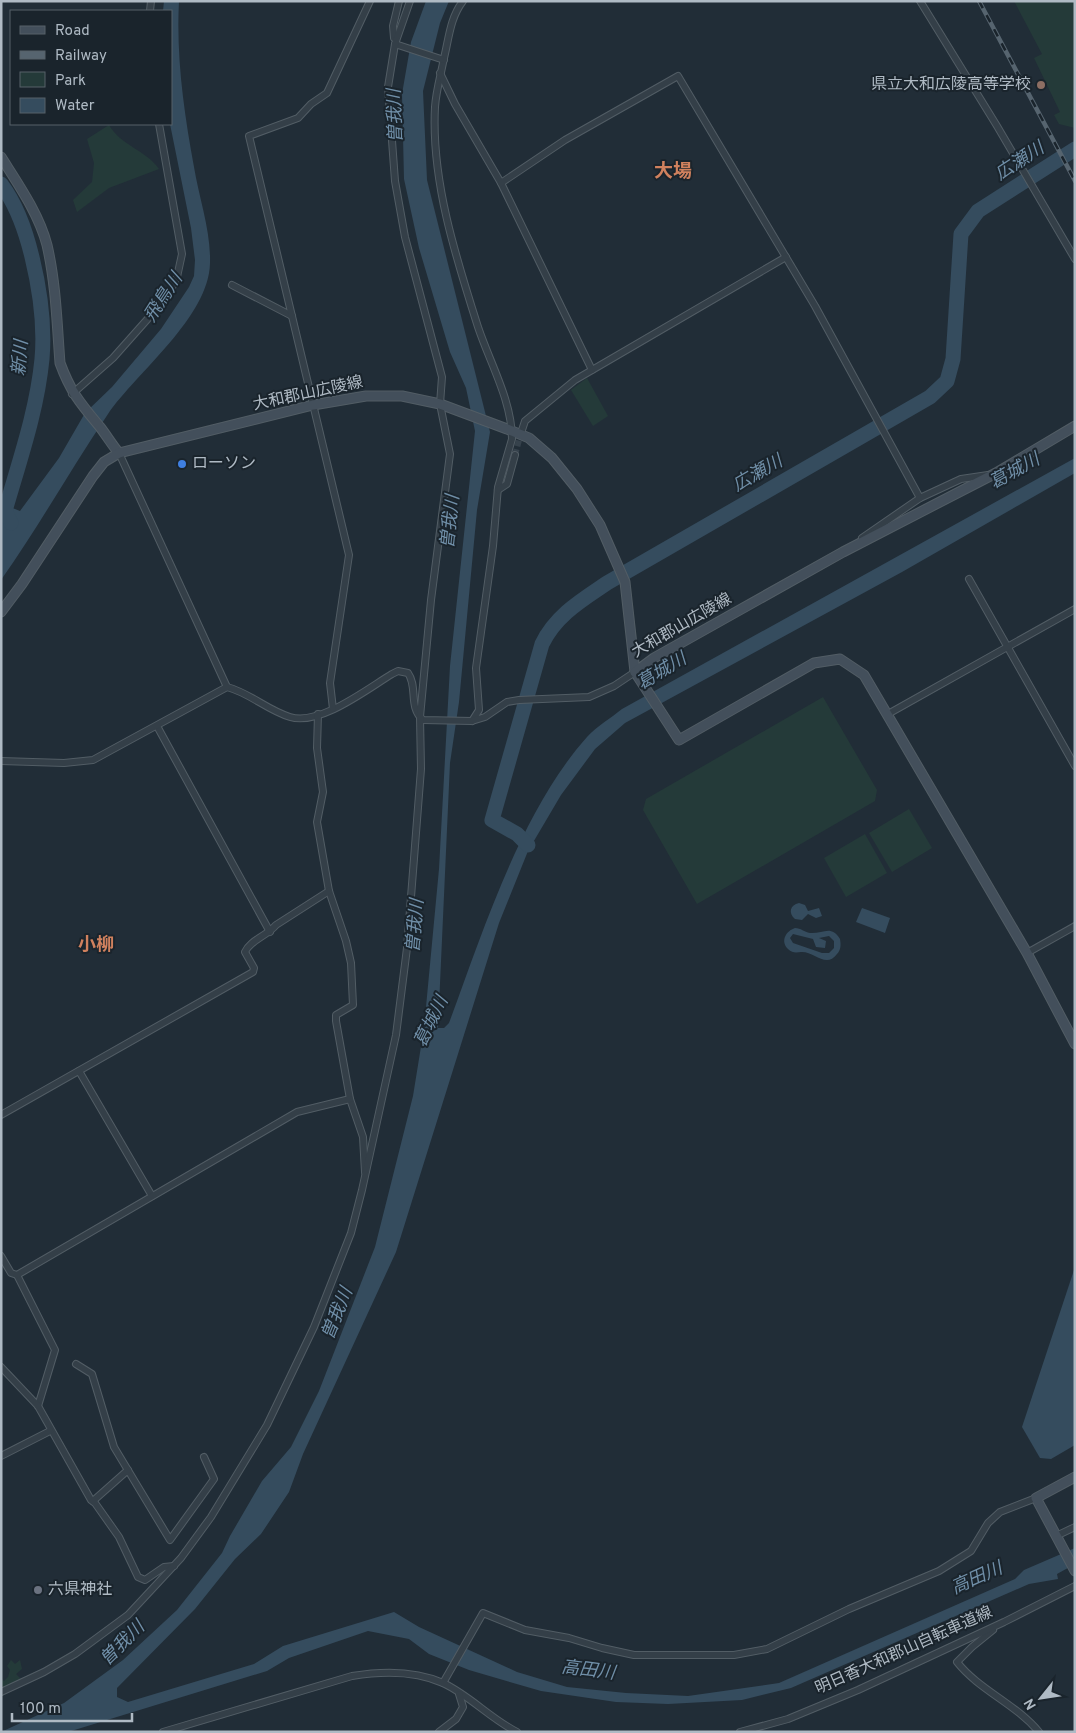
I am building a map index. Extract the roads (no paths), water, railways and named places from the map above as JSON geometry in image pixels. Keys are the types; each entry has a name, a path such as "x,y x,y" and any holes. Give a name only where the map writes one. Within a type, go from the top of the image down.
{"main road":[{"path":"1,157 36,218 46,244 54,294 60,364 72,394 120,453"},
{"name":"大和郡山広陵線","path":"1,612 22,584 92,476 104,462 120,453 313,405 366,396 402,396 440,404 514,431 529,438 552,458 577,489 600,525 625,582 638,676"},
{"name":"大和郡山広陵線","path":"638,676 654,658 843,552 996,473 1075,426"},
{"path":"638,676 679,740 814,663 840,659 864,675 1027,953 1075,1044"},
{"path":"1075,1477 1036,1498 1075,1571"}],"street":[{"path":"333,709 330,683 349,555 249,136 298,118 311,104 327,93 370,1"},
{"path":"398,45 393,26 399,1"},
{"path":"1,1692 44,1672 106,1633 128,1615 174,1566 211,1517 268,1425 314,1327 335,1278 351,1233 396,1035 407,948 421,769 421,719 431,600 450,454 440,404 442,377 404,237 395,181 388,87 410,1"},
{"path":"463,1 452,22 442,59 435,106 442,187 457,253 479,327 514,431 498,490 493,546 476,668 479,710 472,721"},
{"path":"920,1 1024,170 1075,259"},
{"path":"398,45 442,59"},
{"path":"440,73 455,104 501,183 592,370"},
{"path":"501,183 565,140 678,76 786,257 920,498"},
{"path":"72,394 113,358 168,296 177,277 182,254 159,125"},
{"path":"514,431 525,420 592,370 786,257"},
{"path":"232,285 292,316"},
{"path":"120,453 227,687"},
{"path":"498,490 507,484 515,455"},
{"path":"843,552 920,498 961,480 996,473"},
{"path":"969,579 1075,766"},
{"path":"888,714 1075,609"},
{"path":"1,761 64,762 93,760 227,687 247,693 290,717 318,714 333,709 398,672 408,673 413,680 414,708 421,719"},
{"path":"421,719 472,721 485,717 507,702 537,698 573,699 589,697 638,676"},
{"path":"318,714 317,748 323,792 317,822 328,891 346,941 354,988 353,1005 336,1015 336,1021 350,1099 363,1137 365,1173"},
{"path":"157,726 270,932"},
{"path":"1,1115 253,972 254,968 245,952 247,947 270,932 276,924 328,891"},
{"path":"1027,953 1075,926"},
{"path":"79,1071 152,1196"},
{"path":"17,1275 298,1112 350,1099"},
{"path":"1,1256 11,1273 17,1275 55,1350 38,1406"},
{"path":"76,1364 92,1374 114,1447 170,1540 214,1479 204,1457"},
{"path":"1,1367 38,1406 50,1430 93,1501 119,1537 138,1577 145,1580 164,1567 174,1566"},
{"path":"1,1456 50,1430"},
{"path":"93,1501 128,1470"},
{"path":"444,1681 483,1613 525,1630 569,1638 634,1655 734,1655 767,1650 849,1609 939,1570 971,1551 988,1523 1000,1512 1036,1498"},
{"path":"1058,1539 1075,1527"},
{"name":"明日香大和郡山自転車道線","path":"740,1732 788,1720 1004,1622 1075,1586"},
{"path":"1004,1622 972,1647 957,1662 968,1676 996,1694 1039,1732"},
{"path":"163,1732 352,1676 375,1672 406,1673 444,1681 489,1716 517,1732"},
{"path":"440,1732 456,1719 464,1707 459,1694"}],"water":[{"path":"164,1 179,1 180,64 184,105 210,251 207,283 198,303 170,343 108,414 1,580 1,514 5,505 20,511 59,458 85,413 112,387 161,329 189,287 194,276 195,260 191,228 170,125 172,125 172,10 163,10"},
{"name":"葛城川","path":"426,1 449,1 440,23 423,91 427,180 490,432 477,510 459,702 450,763 438,1028 444,1028 449,1023 490,912 523,836 542,800 564,767 595,729 622,709 1075,458 1075,473 902,572 625,723 595,749 561,795 528,851 499,923 396,1252 303,1454 289,1492 261,1534 235,1559 195,1609 117,1688 117,1697 128,1702 254,1664 283,1646 394,1612 419,1627 517,1672 567,1687 626,1693 688,1696 779,1683 1015,1579 1024,1570 1075,1548 1075,1564 1057,1574 1058,1579 1029,1584 791,1688 742,1700 668,1704 616,1702 541,1691 469,1670 429,1654 409,1639 368,1631 289,1658 267,1671 68,1732 1,1732 64,1703 123,1660 177,1610 222,1553 262,1481 291,1447 319,1391 375,1247 413,1096 424,1028 439,869 450,666 475,431 466,388 450,352 419,248 404,179 402,94 411,42"},
{"path":"799,903 805,905 808,911 819,908 822,916 816,918 808,914 802,920 795,919 791,914 791,909"},
{"path":"862,908 890,918 885,933 856,922"},
{"path":"797,928 810,933 833,932 840,939 839,951 829,960 824,960 806,952 792,952 784,943 784,940 792,929","holes":["793,934 813,939 816,947 825,948 826,941 819,938 829,936 834,941 834,948 829,953 822,953 793,943 790,938"]},
{"path":"1075,1267 1075,1445 1051,1459 1040,1458 1022,1427"}],"waterway":[{"name":"広瀬川","path":"528,845 517,834 492,820 542,644 562,616 607,583 930,397 947,381 953,359 961,234 978,211 1075,149"},
{"name":"新川","path":"1,184 16,210 30,248 39,295 43,333 40,378 36,398 5,511 11,523"}],"tunnel":[{"path":"515,455 521,433"}],"railway":[{"path":"979,1 1075,181"}],"place":[{"name":"県立大和広陵高等学校","path":"1041,85"},
{"name":"ローソン","path":"182,464"},
{"name":"六県神社","path":"38,1590"}],"district":[{"name":"大場","path":"673,172"},
{"name":"小柳","path":"96,945"}],"water label":[{"name":"曽我川","path":"396,116"},
{"name":"飛鳥川","path":"164,298"},
{"name":"曽我川","path":"451,522"},
{"name":"曽我川","path":"416,926"},
{"name":"曽我川","path":"338,1314"},
{"name":"高田川","path":"977,1579"},
{"name":"曽我川","path":"123,1644"},
{"name":"高田川","path":"588,1671"}]}
